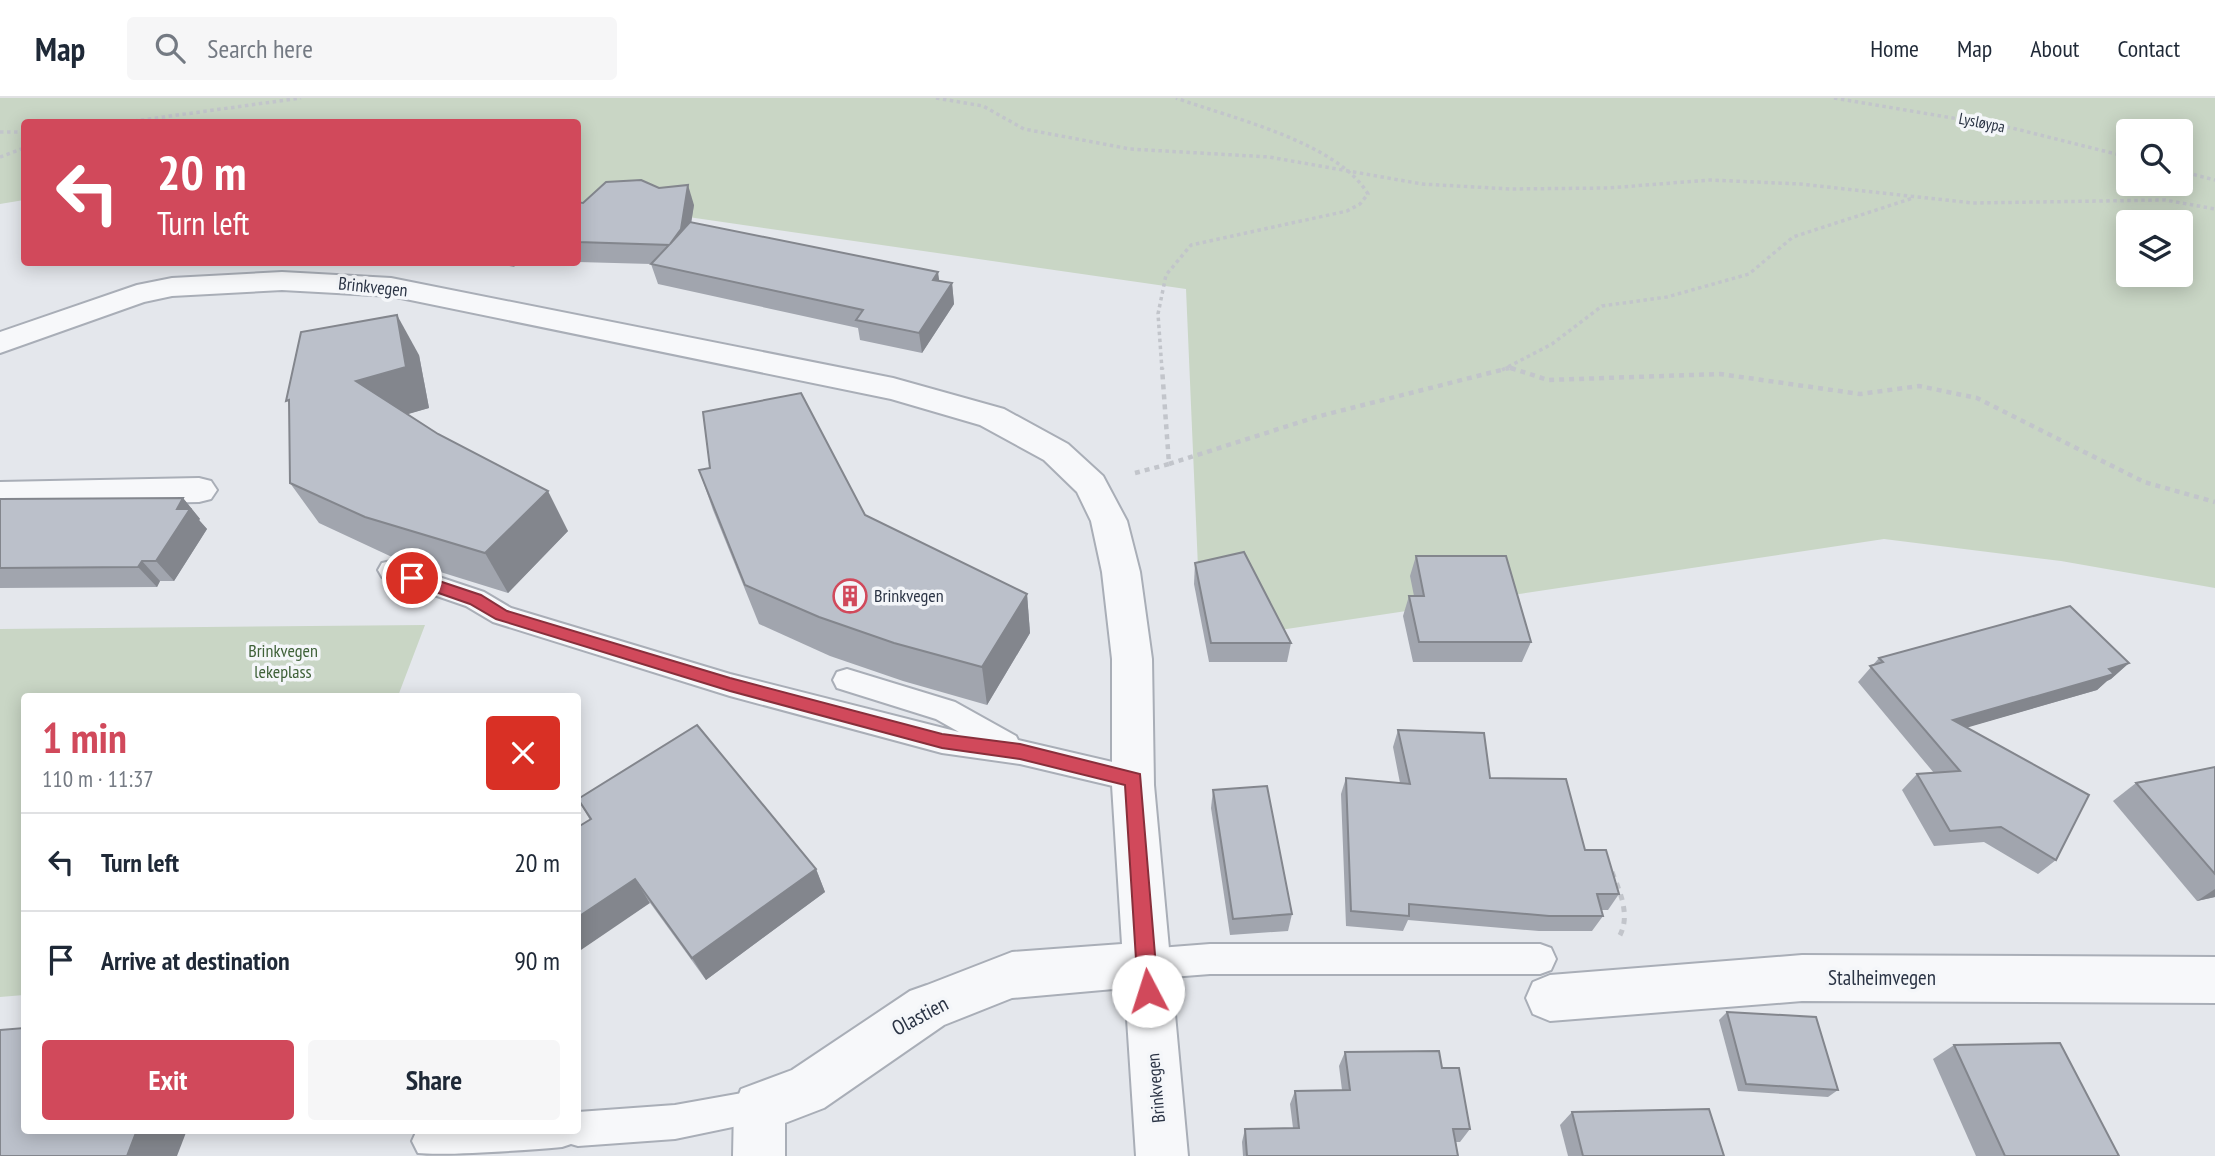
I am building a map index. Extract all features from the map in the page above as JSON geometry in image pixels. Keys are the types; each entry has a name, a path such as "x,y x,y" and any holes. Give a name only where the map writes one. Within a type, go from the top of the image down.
{"street":[{"name":"Brinkvegen","path":"0,343 137,294 172,288 282,281 391,287 893,389 992,417 1023,431 1056,452 1091,485 1109,521 1121,572 1132,659 1133,779 1162,1156"},
{"path":"0,494 199,490"},
{"name":"Olastien","path":"759,1107 806,1090 927,1008 1012,975 1146,964"},
{"name":"Stalheimvegen","path":"1545,978 2215,980"},
{"path":"759,1107 759,1156"}],"lane":[{"path":"391,570 475,599 502,615 730,685 942,741 1020,752 1133,779"},
{"path":"847,680 945,710 1020,752"},
{"path":"1146,964 1210,959 1545,978"},
{"path":"581,1129 675,1122 759,1107"},
{"path":"430,1141 514,1134"}],"path":[{"path":"149,119 301,98"},
{"path":"936,98 982,106 1024,129 1130,149 1269,157 1422,184 1510,189 1608,188 1710,180 1800,184 1973,203 2165,200 2215,209"},
{"path":"1169,464 1158,314 1166,275 1191,245 1347,211 1360,204 1368,194 1366,184 1350,171 1299,144 1176,98"},
{"name":"Lysløypa","path":"1834,98 2012,128 2116,154"},
{"path":"0,132 21,132"},
{"path":"0,157 21,149"},
{"path":"2193,174 2215,178"},
{"path":"1091,485 1169,464 1316,417 1510,368 1552,344 1602,306 1667,297 1749,274 1793,237 1856,214 1916,197"},
{"path":"1510,368 1548,380 1720,374 1860,394 1919,386 1976,398 2144,482 2215,502"},
{"path":"1545,978 1621,936 1624,908 1609,865"}],"green space":[{"path":"0,98 2215,98 2215,588 2061,561 1884,539 1247,635 1200,614 1186,289 581,201 581,119 21,119 21,200 0,204"},
{"name":"Brinkvegen lekeplass","path":"425,625 399,693 21,693 21,995 0,997 0,629"}],"building":[{"path":"641,180 659,188 688,185 681,229 670,244 690,222 938,272 933,280 952,283 919,333 856,320 863,310 651,264 669,245 581,242 581,203 606,182"},
{"path":"397,315 406,367 356,381 438,434 548,491 485,553 365,517 290,483 289,400 286,401 301,332"},
{"name":"Brinkvegen","path":"801,393 865,515 1027,594 982,667 894,643 819,617 745,585 699,470 710,468 703,412"},
{"path":"183,498 177,509 190,509 156,561 142,561 138,567 0,568 0,499"},
{"path":"1244,552 1291,643 1211,643 1195,563"},
{"path":"1416,556 1506,556 1531,642 1419,642 1409,596 1424,596"},
{"path":"2070,606 2129,663 2109,669 2114,674 1953,720 2089,795 2056,860 2001,827 1950,831 1917,774 1960,771 1870,666 1883,662 1879,658"},
{"path":"697,725 816,869 692,958 635,879 581,915 581,825 591,819 581,804 581,797"},
{"path":"1398,730 1484,733 1490,778 1566,779 1585,850 1606,850 1619,894 1597,894 1603,916 1549,916 1409,904 1409,916 1351,911 1346,778 1410,784"},
{"path":"2215,767 2215,874 2136,783"},
{"path":"1267,786 1292,914 1233,919 1213,790"},
{"path":"1727,1012 1816,1017 1838,1090 1746,1084"},
{"path":"21,1028 21,1134 135,1134 127,1156 0,1156 0,1030"},
{"path":"2060,1043 2119,1156 2005,1156 1954,1045"},
{"path":"1439,1051 1442,1068 1459,1068 1470,1129 1453,1129 1458,1156 1247,1156 1245,1129 1299,1128 1295,1091 1350,1090 1345,1052"},
{"path":"1709,1109 1724,1156 1583,1156 1572,1112"}],"place":[{"name":"Brinkvegen","path":"850,596"}],"route":[{"path":"412,578 475,599 502,615 730,685 942,741 1020,752 1133,779 1148,991"}]}
